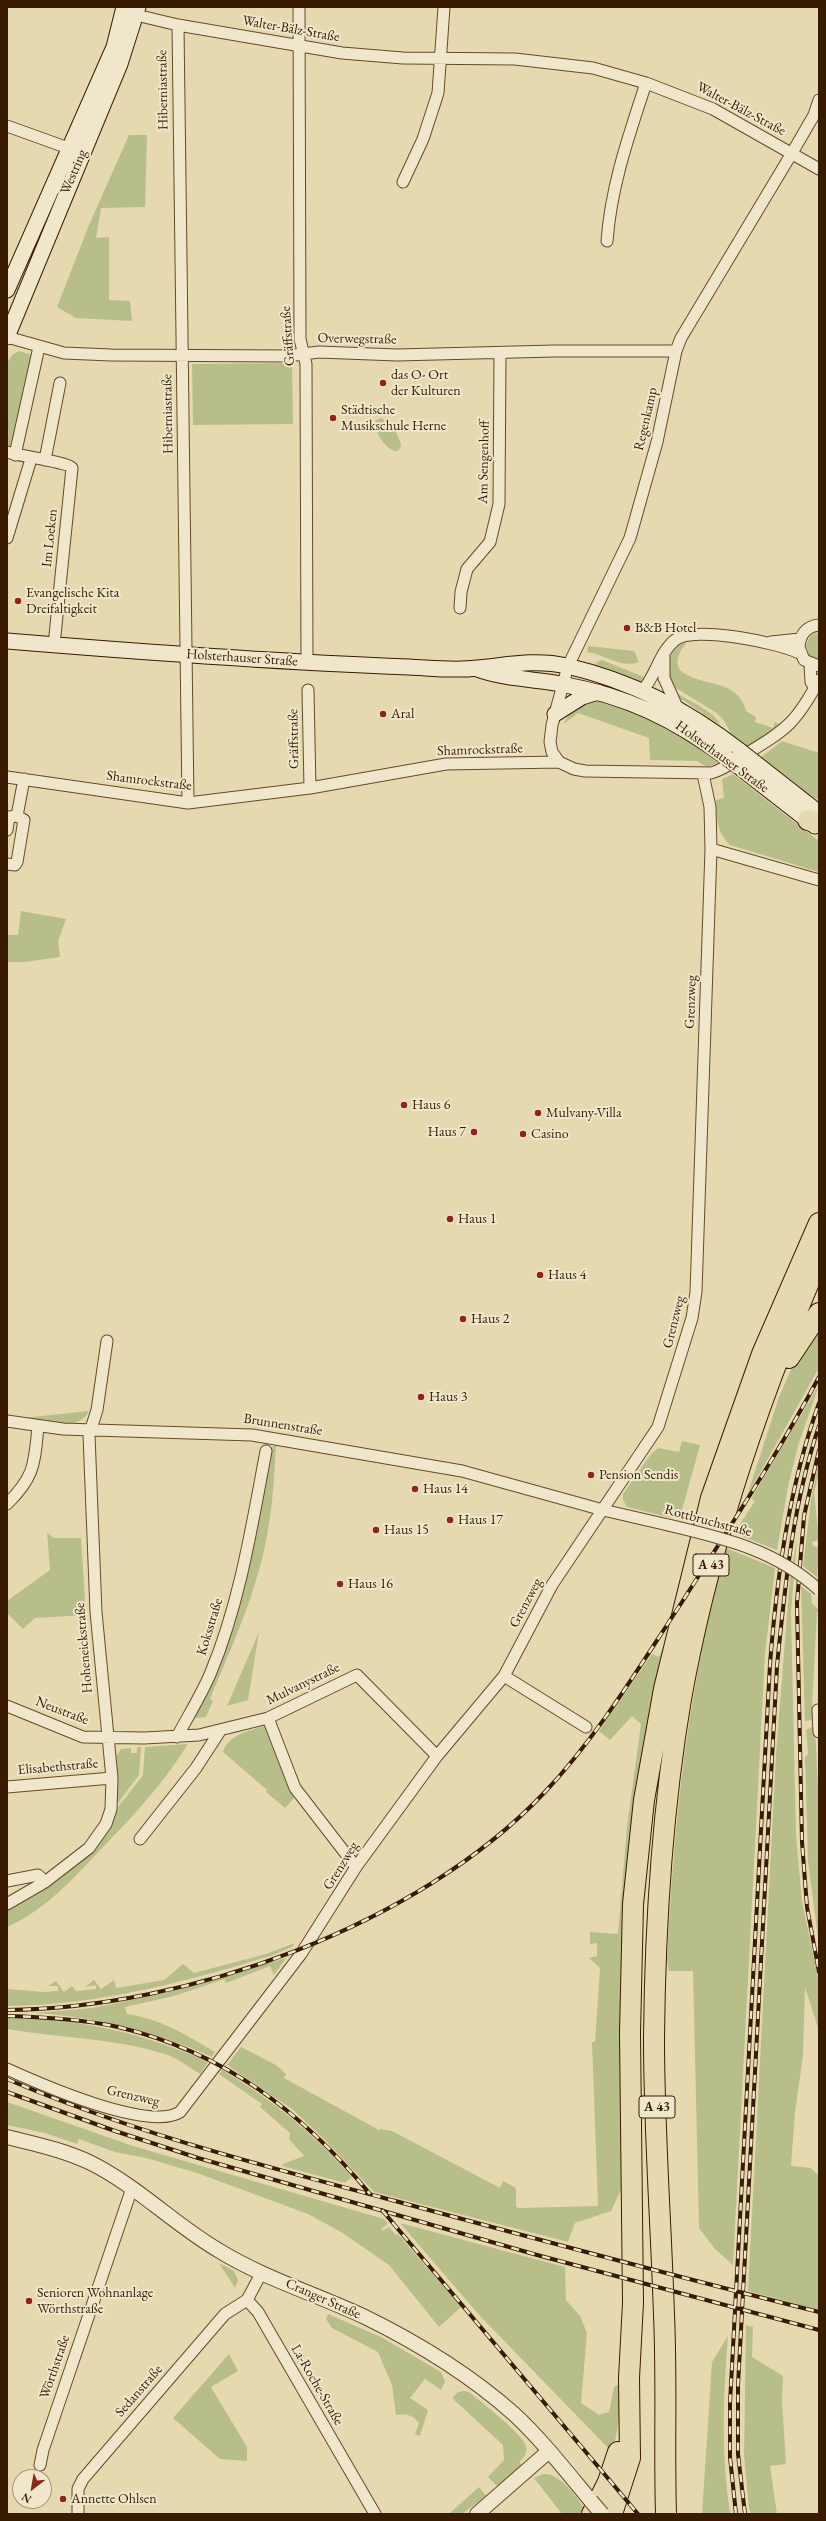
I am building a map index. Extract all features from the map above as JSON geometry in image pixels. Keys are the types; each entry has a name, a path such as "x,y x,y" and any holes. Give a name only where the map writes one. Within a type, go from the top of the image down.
{"highway":[{"name":"A 43","path":"657,2514 651,2198 640,2071 639,2010 653,1759 672,1650 711,1498 762,1354 819,1223"},
{"name":"A 43","path":"666,2514 665,2321 654,2042 658,1916 665,1832 681,1700 724,1512 781,1349 819,1259"},
{"path":"751,1433 762,1417 791,1354 819,1313"},
{"path":"612,2514 630,2458 629,2378 632,2303 630,2033 633,1904 644,1800 653,1759"},
{"path":"591,2507 608,2482 620,2445 629,2378"}],"main road":[{"name":"Westring","path":"7,290 71,149 114,47 132,10"},
{"name":"Westring","path":"7,337 120,64 132,10"},
{"name":"Holsterhauser Straße","path":"7,641 307,663 476,668 500,664 537,663 568,666 617,681 677,707 734,754 816,817"},
{"name":"Holsterhauser Straße","path":"476,668 499,677 562,684 599,692 634,703 734,754"},
{"path":"555,714 582,697 599,692"}],"street":[{"name":"Gräffstraße","path":"299,7 300,339 306,364 307,663"},
{"path":"403,182 434,107 442,58 444,7"},
{"name":"Walter-Bälz-Straße","path":"132,10 178,25 300,47 370,56 542,61 593,68 646,83 713,110 819,169"},
{"name":"Hiberniastraße","path":"178,25 188,803"},
{"path":"607,241 609,213 616,182 646,83"},
{"name":"Regenkamp","path":"559,762 550,748 555,714 562,684 568,666 630,538 657,442 676,351 681,338 792,153 814,115 819,100"},
{"path":"7,126 71,149"},
{"name":"Overwegstraße","path":"7,337 39,347 70,354 182,356 304,355 319,352 397,355 500,354 554,350 676,351"},
{"path":"39,347 11,454 31,459 45,460 60,383"},
{"name":"Am Sengenhoff","path":"460,608 461,592 467,569 490,542 499,504 500,354"},
{"path":"7,538 31,459"},
{"name":"Im Loeken","path":"45,460 65,462 71,466 72,471 54,645"},
{"path":"801,654 800,639 807,629 819,625"},
{"path":"642,691 650,682 664,656 676,639 692,633 766,643 801,654 814,665 811,682 817,684"},
{"path":"766,643 800,639"},
{"path":"664,656 664,678 677,707"},
{"name":"Shamrockstraße","path":"7,776 188,803 310,788 446,764 559,762 574,769 585,771 703,774 725,767 778,734 804,709 817,684"},
{"name":"Gräffstraße","path":"308,690 310,788"},
{"path":"703,774 710,807 711,849 819,880"},
{"path":"17,816 24,779"},
{"path":"7,830 9,817 17,816 24,820 17,862 15,865 7,864"},
{"name":"Grenzweg","path":"7,2069 62,2092 135,2115 158,2118 175,2115 190,2101 301,1954 356,1867 437,1756 504,1676 552,1585 658,1427 692,1318 696,1292 711,849"},
{"name":"Hoheneickstraße","path":"7,1904 45,1882 89,1848 106,1824 111,1809 112,1778 107,1739 96,1612 90,1498 90,1431 97,1410 107,1341"},
{"name":"Brunnenstraße","path":"7,1421 38,1427 90,1431 252,1435 462,1471 603,1510"},
{"path":"7,1504 28,1480 35,1458 38,1427"},
{"name":"Koksstraße","path":"177,1737 211,1674 222,1642 242,1571 266,1451"},
{"name":"Rottbruchstraße","path":"603,1510 716,1536 753,1548 790,1567 819,1590"},
{"name":"Mulvanystraße","path":"177,1737 220,1731 268,1718 356,1674 437,1756"},
{"path":"504,1676 586,1727"},
{"name":"Neustraße","path":"7,1706 83,1737 107,1739"},
{"path":"818,1710 819,1732"},
{"path":"268,1718 295,1788 356,1867"},
{"path":"140,1840 196,1768 220,1731"},
{"path":"107,1739 177,1737"},
{"name":"Elisabethstraße","path":"7,1787 112,1778"},
{"path":"7,1881 38,1875 45,1882"},
{"name":"Cranger Straße","path":"7,2137 43,2146 84,2160 132,2188 218,2250 262,2272 363,2316 433,2354 503,2405 550,2451 591,2507 602,2514"},
{"name":"Wörthstraße","path":"40,2465 43,2450 132,2188"},
{"path":"247,2300 262,2272"},
{"name":"Sedanstraße","path":"78,2514 78,2489 83,2479 225,2314 247,2300"},
{"name":"La-Roche-Straße","path":"247,2300 258,2312 374,2514"},
{"path":"477,2514 550,2451"}],"green space":[{"path":"129,135 147,135 145,207 101,208 96,238 109,237 109,300 130,301 132,321 76,318 57,307 89,225"},
{"path":"19,351 35,356 13,447 7,445 7,363 12,355"},
{"path":"292,363 293,424 193,425 192,364"},
{"path":"381,418 388,422 397,434 401,446 398,451 394,451 385,445 378,435 375,421"},
{"path":"819,632 819,660 809,655 806,645 811,635"},
{"path":"684,641 686,644 678,657 678,664 681,671 699,680 728,688 736,693 742,701 746,711 756,717 755,722 773,728 775,722 781,726 747,748 731,734 725,722 717,713 669,684 669,665 671,654 678,644"},
{"path":"588,646 634,651 639,662 626,664 587,652"},
{"path":"602,660 649,679 642,684 594,668 597,662"},
{"path":"672,691 713,715 718,720 720,725 678,697"},
{"path":"594,701 608,702 642,714 694,743 720,762 707,767 697,761 650,760 649,738 578,713 564,724 572,711 584,704"},
{"path":"782,741 819,753 819,800 810,796 760,758"},
{"path":"733,774 819,841 819,872 730,845 725,840 718,824 716,800 724,798 722,779"},
{"path":"21,911 66,919 58,941 60,957 25,962 7,962 7,935 18,935"},
{"path":"819,1322 819,1368 747,1496 779,1397 793,1365"},
{"path":"819,1385 798,1446 788,1486 777,1550 734,1533 755,1501 751,1499"},
{"path":"89,1411 84,1418 68,1424 50,1423 23,1418"},
{"path":"682,1441 700,1445 682,1510 672,1518 627,1507 623,1500 623,1494 650,1455 658,1448 679,1452"},
{"path":"273,1446 276,1446 271,1513 263,1556 257,1577 235,1639 210,1699 213,1701 206,1717 195,1718 204,1695"},
{"path":"819,1460 819,1474 814,1492 819,1540 812,1542 813,1546 819,1548 817,1577 803,1566 811,1500"},
{"path":"47,1532 53,1538 81,1538 86,1615 35,1618 23,1629 7,1613 7,1601 50,1570"},
{"path":"797,1538 791,1612 796,1835 802,1902 819,1982 819,2031 805,1987 803,2056 795,2112 791,2166 811,2168 819,2176 819,2310 748,2291 776,1754 790,1578"},
{"path":"726,1548 775,1568 765,1654 733,2265 715,2249 699,2228 693,1971 669,1971 667,1960 674,1849 692,1702 708,1621"},
{"path":"801,1586 811,1594 812,1603 819,1610 819,1612 817,1612 812,1707 815,1707 815,1720 805,1721"},
{"path":"259,1632 248,1700 227,1706"},
{"path":"669,1633 652,1729 627,2177 611,2211 575,2223 568,2242 374,2192 324,2139 292,2109 227,2065 241,2047 276,2065 286,2074 284,2078 379,2130 392,2131 500,2188 503,2181 516,2188 516,2207 598,2206 592,2042 595,2042 600,1968 589,1958 597,1956 597,1943 590,1944 590,1932 618,1934 627,1827 641,1724 632,1716 610,1740 599,1731 652,1654 659,1657"},
{"path":"815,1725 819,1813 819,1945 808,1861 805,1757 808,1754 806,1730"},
{"path":"264,1726 271,1735 295,1797 285,1808 266,1792 267,1790 223,1752 234,1737"},
{"path":"188,1744 170,1771 150,1796 73,1879 36,1911 7,1927 7,1910 56,1882 91,1852 115,1811 143,1775 145,1747"},
{"path":"137,1747 141,1747 139,1775 115,1807 115,1758 121,1749 131,1748 131,1753 137,1753"},
{"path":"295,1943 292,1947 273,1955 175,1983 109,1997 41,2005 7,2006 7,1989 44,1992 58,1991 58,1986 48,1986 56,1981 64,1992 72,1986 76,1991 96,1989 96,1985 85,1987 94,1980 101,1989 114,1980 116,1988 164,1980 183,1964 194,1973 266,1954"},
{"path":"286,1958 274,1975 270,1966 226,1983 225,1979 174,1996 125,2007 127,2014 139,2016 173,2028 215,2052 212,2057 169,2040 125,2027 80,2018 34,2013 92,2008 165,1993"},
{"path":"7,2018 59,2021 110,2029 160,2043 208,2062 200,2074 165,2054 146,2049 106,2041 7,2029"},
{"path":"222,2070 258,2093 292,2118 323,2146 352,2177 345,2183 282,2166 283,2164 304,2156 289,2139 290,2133 260,2107 262,2104 219,2074"},
{"path":"7,2102 133,2146 384,2219 388,2224 381,2229 382,2231 389,2227 396,2235 398,2234 461,2307 439,2327 389,2265 341,2232 308,2214 197,2173 146,2158 115,2152 79,2139 77,2144 45,2133 7,2125"},
{"path":"400,2223 565,2267 566,2300 580,2316 587,2333 581,2403 599,2415 609,2412 614,2387 626,2380 613,2453 480,2316"},
{"path":"219,2263 234,2271 238,2280 235,2288"},
{"path":"328,2314 381,2337 441,2372 445,2382 441,2390 425,2379 410,2398 428,2410 420,2436 415,2434 419,2423 414,2418 409,2415 396,2415 392,2385 378,2352 332,2328 326,2319"},
{"path":"746,2325 753,2327 752,2357 783,2376 782,2401 786,2464 770,2466 777,2514 751,2514 749,2508 744,2456"},
{"path":"728,2336 725,2381 724,2447 730,2514 702,2514 712,2362"},
{"path":"229,2354 238,2371 211,2387 247,2447 247,2461 220,2459 173,2418"},
{"path":"458,2392 469,2392 517,2433 526,2446 525,2455 519,2462 523,2466 501,2487 496,2485 488,2477 504,2460 503,2445 452,2398"},
{"path":"543,2474 556,2478 568,2487 587,2511 585,2514 562,2514 534,2478"},
{"path":"479,2487 486,2496 462,2514 449,2514"}],"railway":[{"path":"7,2010 77,2006 150,1994 223,1976 296,1951 366,1920 432,1883 492,1840 544,1793 564,1771 600,1725 634,1676 753,1491 819,1377"},
{"path":"736,2514 730,2457 730,2403 770,1664 776,1597 792,1499 819,1403"},
{"path":"745,2514 738,2454 738,2385 777,1666 783,1605 796,1514 810,1455 819,1426"},
{"path":"819,1450 804,1516 797,1603 802,1842 807,1907 819,1972"},
{"path":"7,2016 63,2019 104,2024 156,2038 193,2052 226,2069 258,2089 288,2112 317,2137 344,2164 370,2194"},
{"path":"7,2079 99,2115 146,2131 241,2159 601,2256 819,2312"},
{"path":"7,2092 115,2131 198,2158 537,2255 819,2330"},
{"path":"382,2210 638,2514"}],"place":[{"name":"das O- Ort der Kulturen","path":"383,383"},
{"name":"Städtische Musikschule Herne","path":"333,418"},
{"name":"Evangelische Kita Dreifaltigkeit","path":"18,601"},
{"name":"B&B Hotel","path":"627,628"},
{"name":"Aral","path":"383,714"},
{"name":"Haus 6","path":"404,1105"},
{"name":"Mulvany-Villa","path":"538,1113"},
{"name":"Haus 7","path":"474,1132"},
{"name":"Casino","path":"523,1134"},
{"name":"Haus 1","path":"450,1219"},
{"name":"Haus 4","path":"540,1275"},
{"name":"Haus 2","path":"463,1319"},
{"name":"Haus 3","path":"421,1397"},
{"name":"Pension Sendis","path":"591,1475"},
{"name":"Haus 14","path":"415,1489"},
{"name":"Haus 17","path":"450,1520"},
{"name":"Haus 15","path":"376,1530"},
{"name":"Haus 16","path":"340,1584"},
{"name":"Senioren Wohnanlage Wörthstraße","path":"29,2301"},
{"name":"Annette Ohlsen","path":"63,2499"}]}
